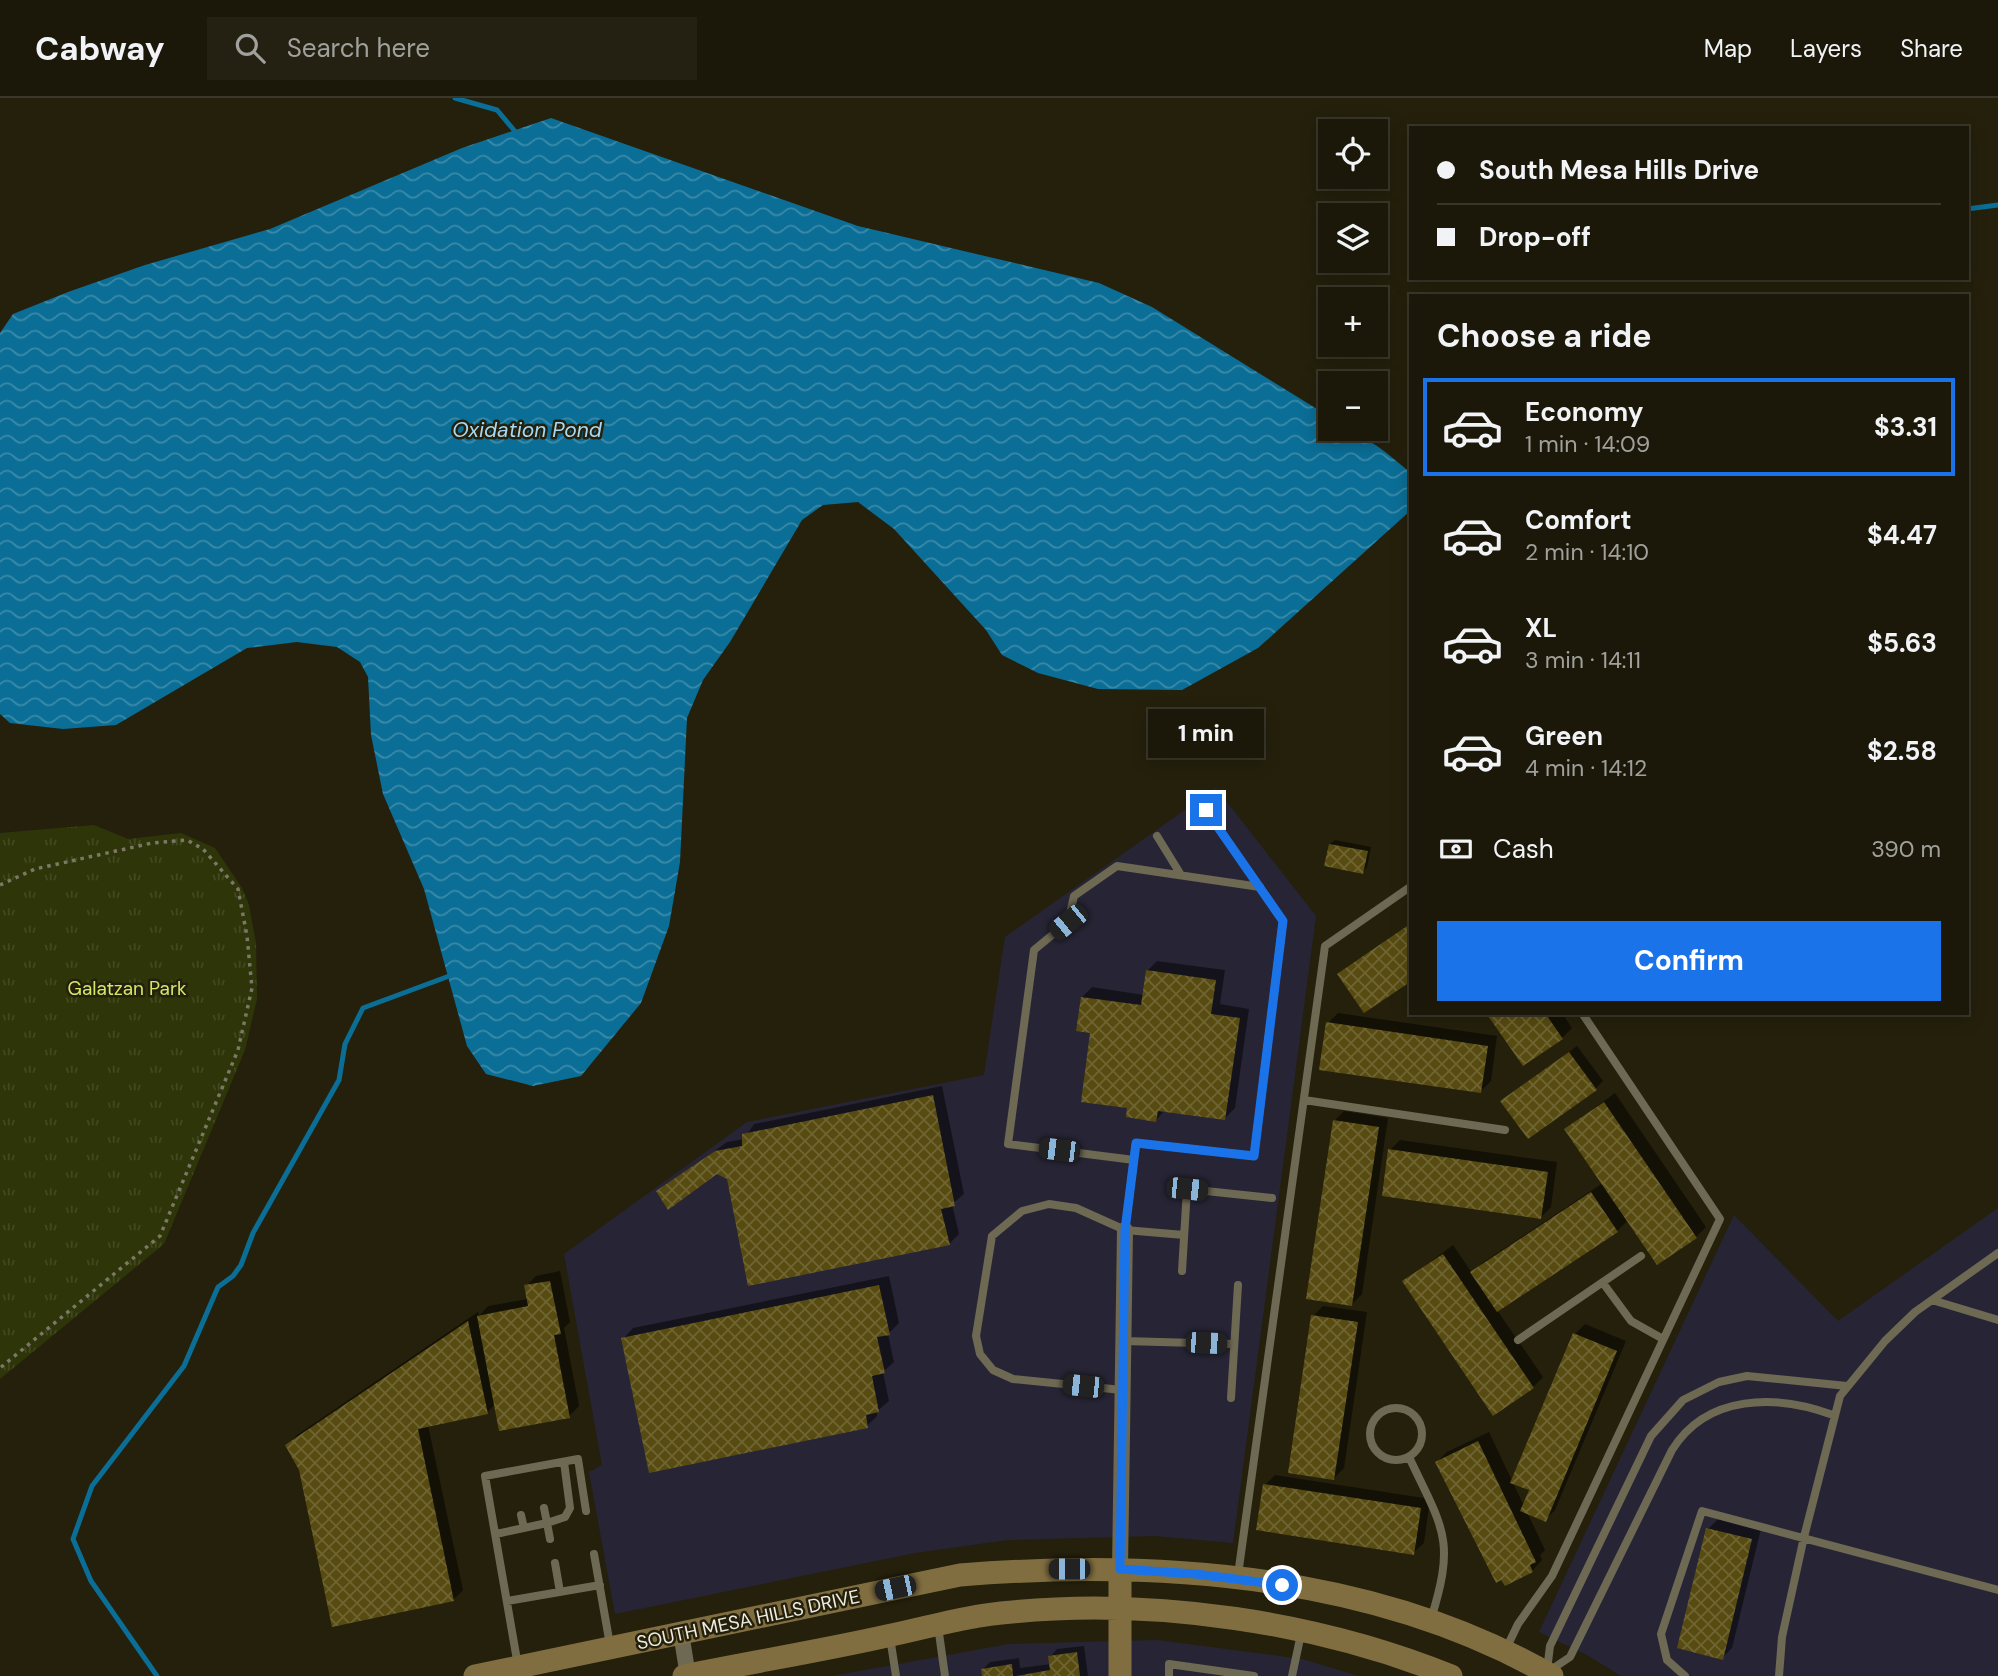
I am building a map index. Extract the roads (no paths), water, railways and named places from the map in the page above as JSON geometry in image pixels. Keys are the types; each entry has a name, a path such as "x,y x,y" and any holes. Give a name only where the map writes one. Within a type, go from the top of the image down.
{"street":[{"path":"1120,1676 1125,1230"},
{"name":"SOUTH MESA HILLS DRIVE","path":"475,1676 960,1575 1042,1569 1120,1569 1304,1588 1373,1604 1430,1622 1548,1675"},
{"path":"681,1633 686,1676 890,1636 938,1623 1013,1611 1119,1610 1218,1616 1301,1631 1424,1671 1451,1676"}],"lane":[{"path":"1125,1230 1136,1143 1254,1156 1283,921 1206,810"},
{"path":"1157,836 1181,875"},
{"path":"1134,1160 1009,1144 1034,950 1068,922 1074,896 1118,866 1259,887"},
{"path":"1237,1580 1325,946 1409,888"},
{"path":"1504,1653 1518,1624 1552,1576 1720,1219 1583,1015"},
{"path":"1304,1100 1505,1130"},
{"path":"1182,1271 1187,1189 1272,1198"},
{"path":"1122,1390 1013,1380 993,1370 980,1354 975,1336 992,1236 1022,1211 1049,1204 1076,1208 1125,1230 1184,1235"},
{"path":"1779,1676 1782,1637 1804,1537 1833,1415 1847,1386 1893,1333 1932,1300 1998,1253"},
{"path":"1518,1340 1641,1256"},
{"path":"1603,1283 1631,1321 1663,1339"},
{"path":"1231,1398 1238,1285"},
{"path":"1932,1300 1998,1320"},
{"path":"1123,1341 1234,1344"},
{"path":"1548,1675 1550,1646 1643,1451 1673,1409 1704,1387 1747,1376 1847,1386"},
{"path":"1548,1675 1570,1657 1672,1450 1688,1428 1712,1412 1747,1403 1791,1403 1833,1415"},
{"path":"1399,1409 1407,1411 1419,1422 1422,1429 1420,1445 1409,1457 1392,1460 1383,1457 1372,1443 1372,1426 1383,1412 1399,1409"},
{"path":"1409,1457 1443,1532 1446,1546 1443,1582 1430,1622"},
{"path":"518,1666 485,1476 513,1476 536,1467 578,1459 586,1511"},
{"path":"496,1534 565,1517 570,1508 564,1462"},
{"path":"536,1467 538,1477"},
{"path":"544,1508 550,1539"},
{"path":"1685,1676 1667,1660 1661,1634 1702,1511 1998,1590"},
{"path":"521,1515 524,1528"},
{"path":"594,1554 611,1647"},
{"path":"555,1563 560,1592"},
{"path":"507,1601 600,1585"},
{"path":"938,1623 945,1676"},
{"path":"1292,1676 1301,1631"},
{"path":"890,1636 896,1676"},
{"path":"1169,1676 1169,1664 1254,1676"}],"water":[{"name":"Oxidation Pond","path":"551,118 858,226 1099,283 1152,307 1318,410 1318,441 1369,441 1392,457 1409,471 1409,512 1258,648 1182,690 1098,689 1038,673 1002,655 986,630 894,529 858,502 823,505 802,520 730,642 703,680 687,718 680,862 669,926 641,1003 581,1076 533,1086 486,1074 467,1046 424,889 383,794 371,735 368,677 360,662 337,647 297,642 247,648 116,725 63,729 10,723 0,714 0,333 13,314 68,292 145,265 270,229 462,148"}],"waterway":[{"path":"455,98 497,110 519,136"},
{"path":"1969,209 1998,205"},
{"path":"157,1676 91,1581 73,1539 92,1486 184,1366 218,1287 233,1276 241,1265 253,1233 339,1080 345,1044 363,1008 452,975 453,971"}],"park label":[{"name":"Galatzan Park","path":"127,988"}]}
